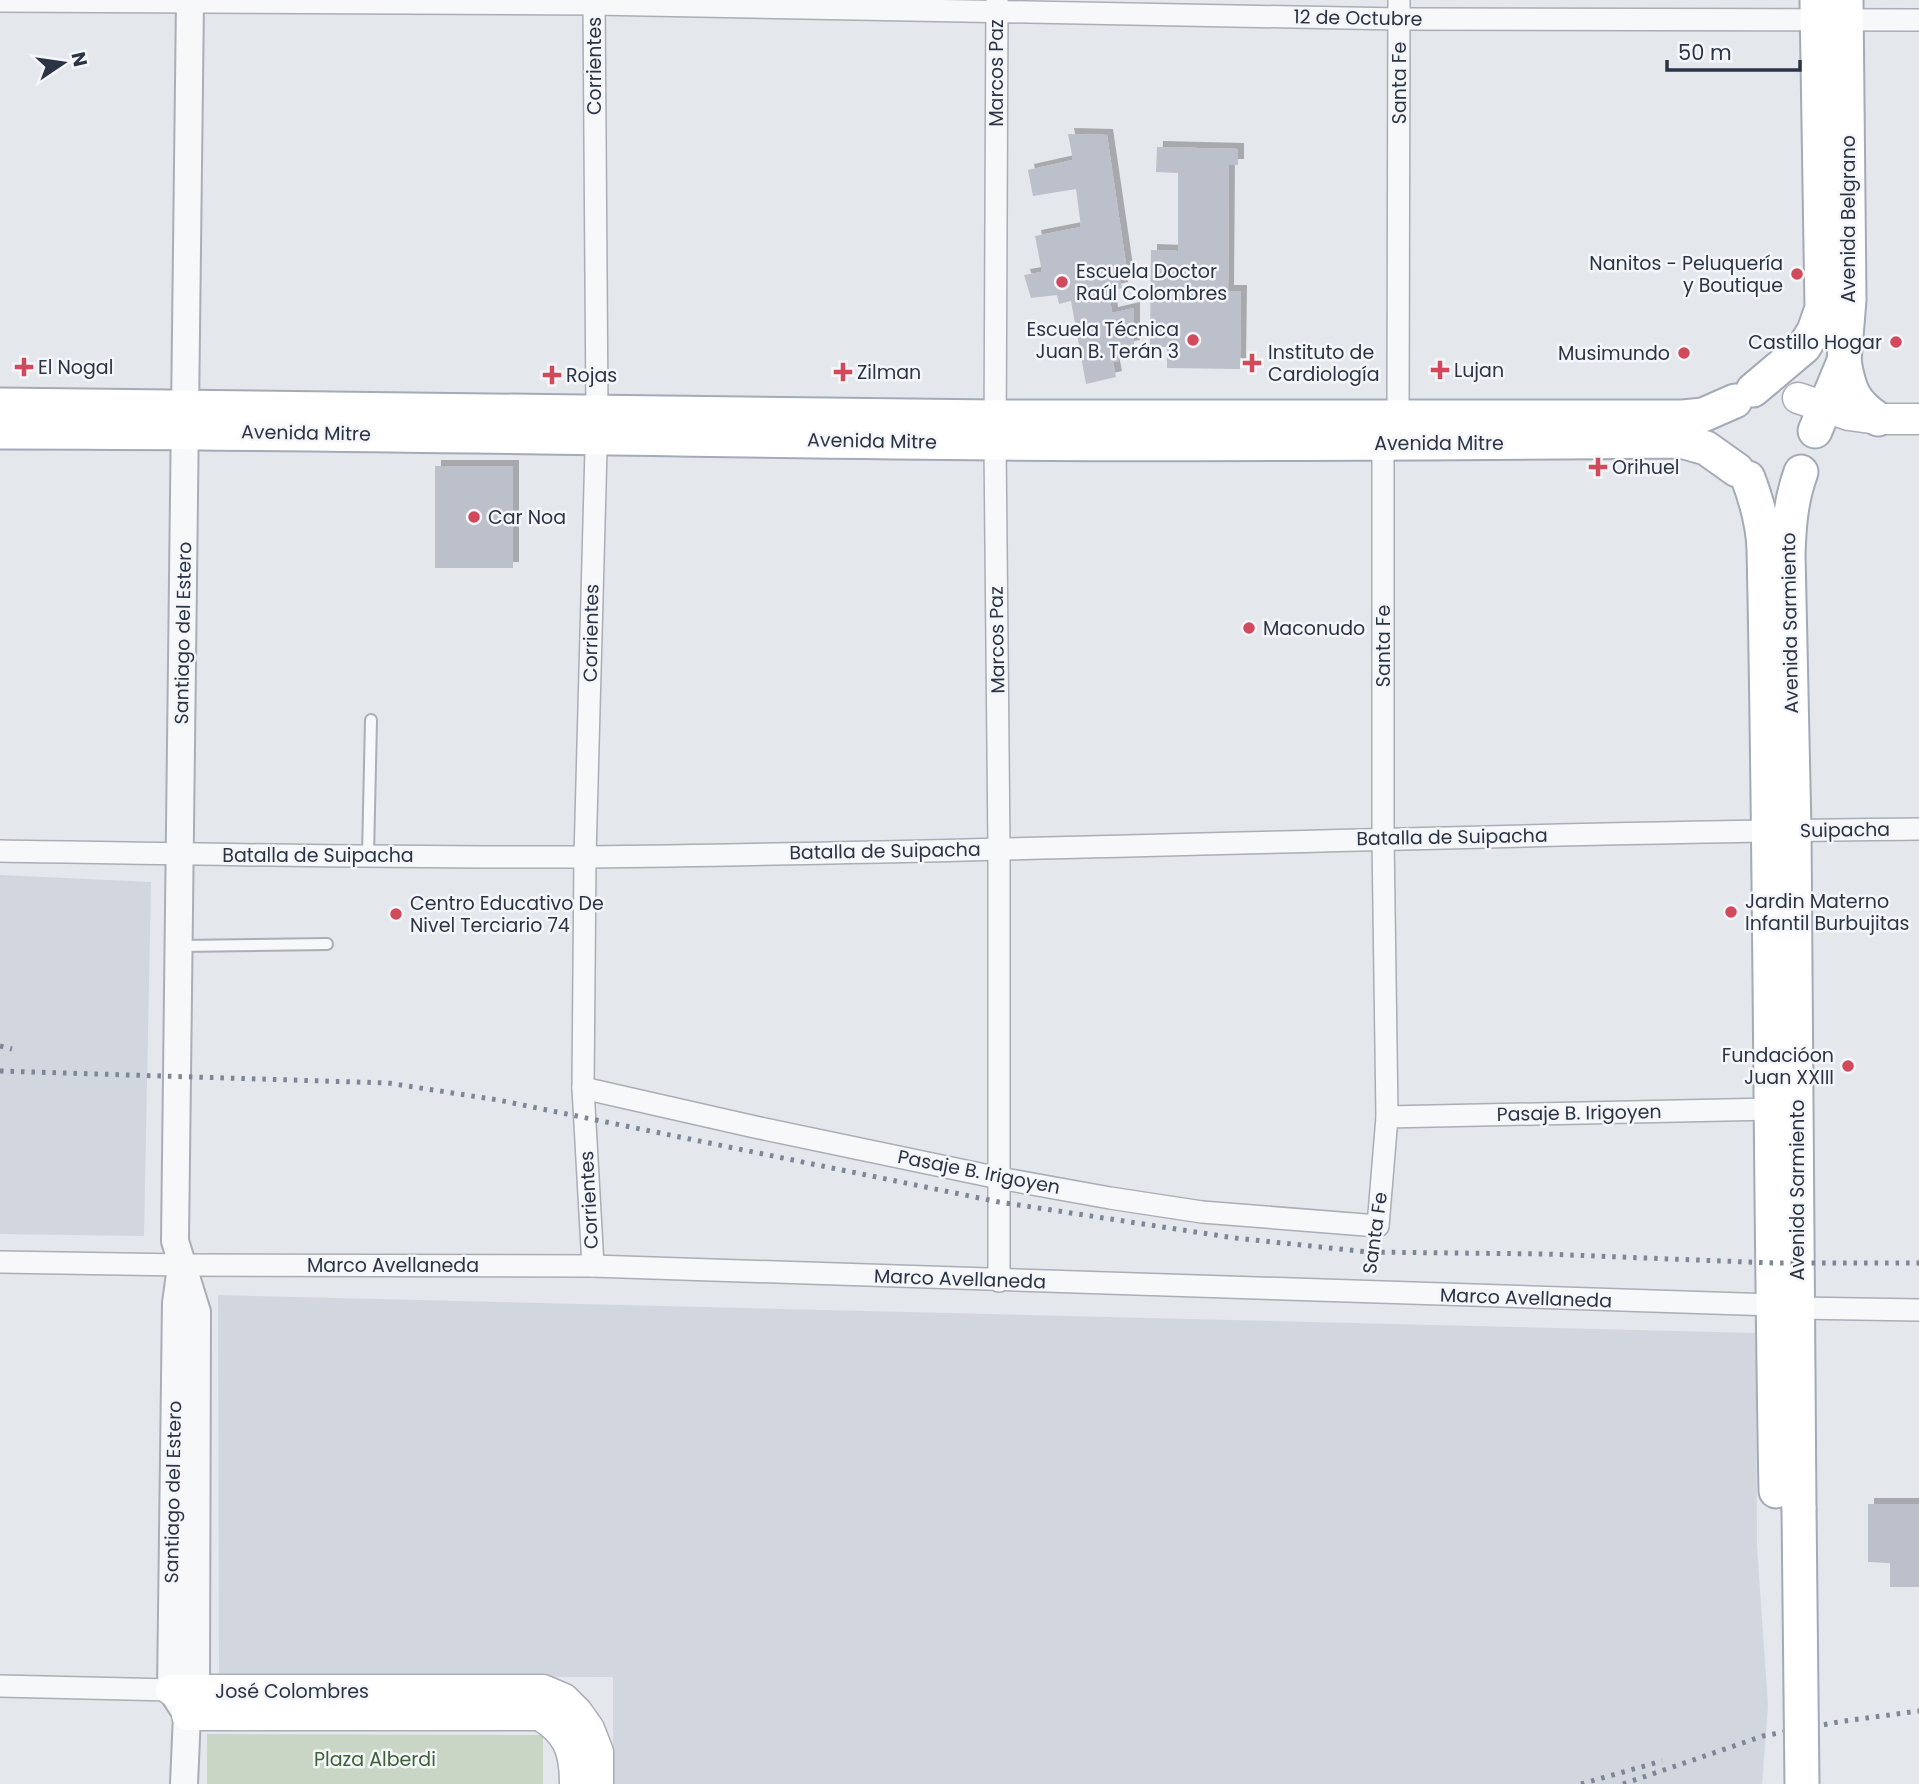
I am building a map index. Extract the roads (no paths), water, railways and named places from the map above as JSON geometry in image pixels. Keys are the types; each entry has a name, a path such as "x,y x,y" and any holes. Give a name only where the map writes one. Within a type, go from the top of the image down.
{"main road":[{"name":"Avenida Belgrano","path":"1813,412 1844,361 1849,300 1832,11"},
{"name":"Avenida Belgrano","path":"1744,396 1804,347 1814,331 1822,308 1832,11"},
{"path":"1844,361 1853,395 1861,408 1878,419"},
{"path":"1813,412 1815,446 1801,472 1776,482 1762,482 1742,474 1727,458 1721,429 1726,414 1744,396 1768,387 1784,390 1813,412 1878,419 1919,419"},
{"name":"Avenida Mitre","path":"1390,430 1683,417 1703,415 1744,396"},
{"name":"Avenida Mitre","path":"0,405 185,420 996,430 1390,430 1681,441 1706,448 1742,474"},
{"name":"Avenida Mitre","path":"0,432 185,420"},
{"name":"Avenida Sarmiento","path":"1785,1306 1772,1109 1789,518 1801,472"},
{"name":"Avenida Sarmiento","path":"1742,474 1758,505 1763,530 1782,831 1788,1510 1802,1784"},
{"name":"Avenida Sarmiento","path":"1781,1784 1788,1510"},
{"name":"José Colombres","path":"185,1698 567,1718"},
{"path":"575,1784 575,1762 568,1741 567,1718 589,1729 598,1752 598,1784"}],"street":[{"name":"12 de Octubre","path":"0,1 594,2 1399,10 1832,11 1919,20"},
{"name":"Santiago del Estero","path":"184,1784 197,1312 175,1241 190,1"},
{"name":"Corrientes","path":"593,1266 583,1088 585,857 596,424 594,2"},
{"name":"Marcos Paz","path":"997,6 999,1281"},
{"name":"Santa Fe","path":"1378,1226 1387,1117 1383,838 1399,10"},
{"name":"Suipacha","path":"1782,831 1919,829"},
{"name":"Batalla de Suipacha","path":"0,851 585,857 1782,831"},
{"name":"Pasaje B. Irigoyen","path":"583,1088 999,1178 1202,1212 1378,1226"},
{"name":"Pasaje B. Irigoyen","path":"1387,1117 1772,1109"},
{"name":"Marco Avellaneda","path":"0,1262 593,1266 1919,1310"},
{"name":"José Colombres","path":"0,1686 185,1698"}],"lane":[{"path":"368,855 371,720"},
{"path":"178,946 327,944"}],"railway":[{"path":"0,1046 12,1049"},
{"path":"0,1071 388,1083 498,1100 999,1202 1235,1238 1368,1252 1544,1254 1773,1263 1919,1263"},
{"path":"1623,1784 1763,1736 1919,1711"},
{"path":"1581,1784 1662,1761"}],"place":[{"name":"Nanitos - Peluquería y Boutique","path":"1797,274"},
{"name":"Escuela Doctor Raúl Colombres","path":"1062,282"},
{"name":"Escuela Técnica Juan B. Terán 3","path":"1193,340"},
{"name":"Castillo Hogar","path":"1896,342"},
{"name":"Musimundo","path":"1684,353"},
{"name":"Instituto de Cardiología","path":"1252,363"},
{"name":"El Nogal","path":"24,367"},
{"name":"Lujan","path":"1440,370"},
{"name":"Zilman","path":"843,372"},
{"name":"Rojas","path":"552,375"},
{"name":"Orihuel","path":"1598,467"},
{"name":"Car Noa","path":"474,517"},
{"name":"Maconudo","path":"1249,628"},
{"name":"Jardin Materno Infantil Burbujitas","path":"1731,912"},
{"name":"Centro Educativo De Nivel Terciario 74","path":"396,914"},
{"name":"Fundacióon Juan XXIII","path":"1848,1066"}],"park label":[{"name":"Plaza Alberdi","path":"375,1759"}]}
